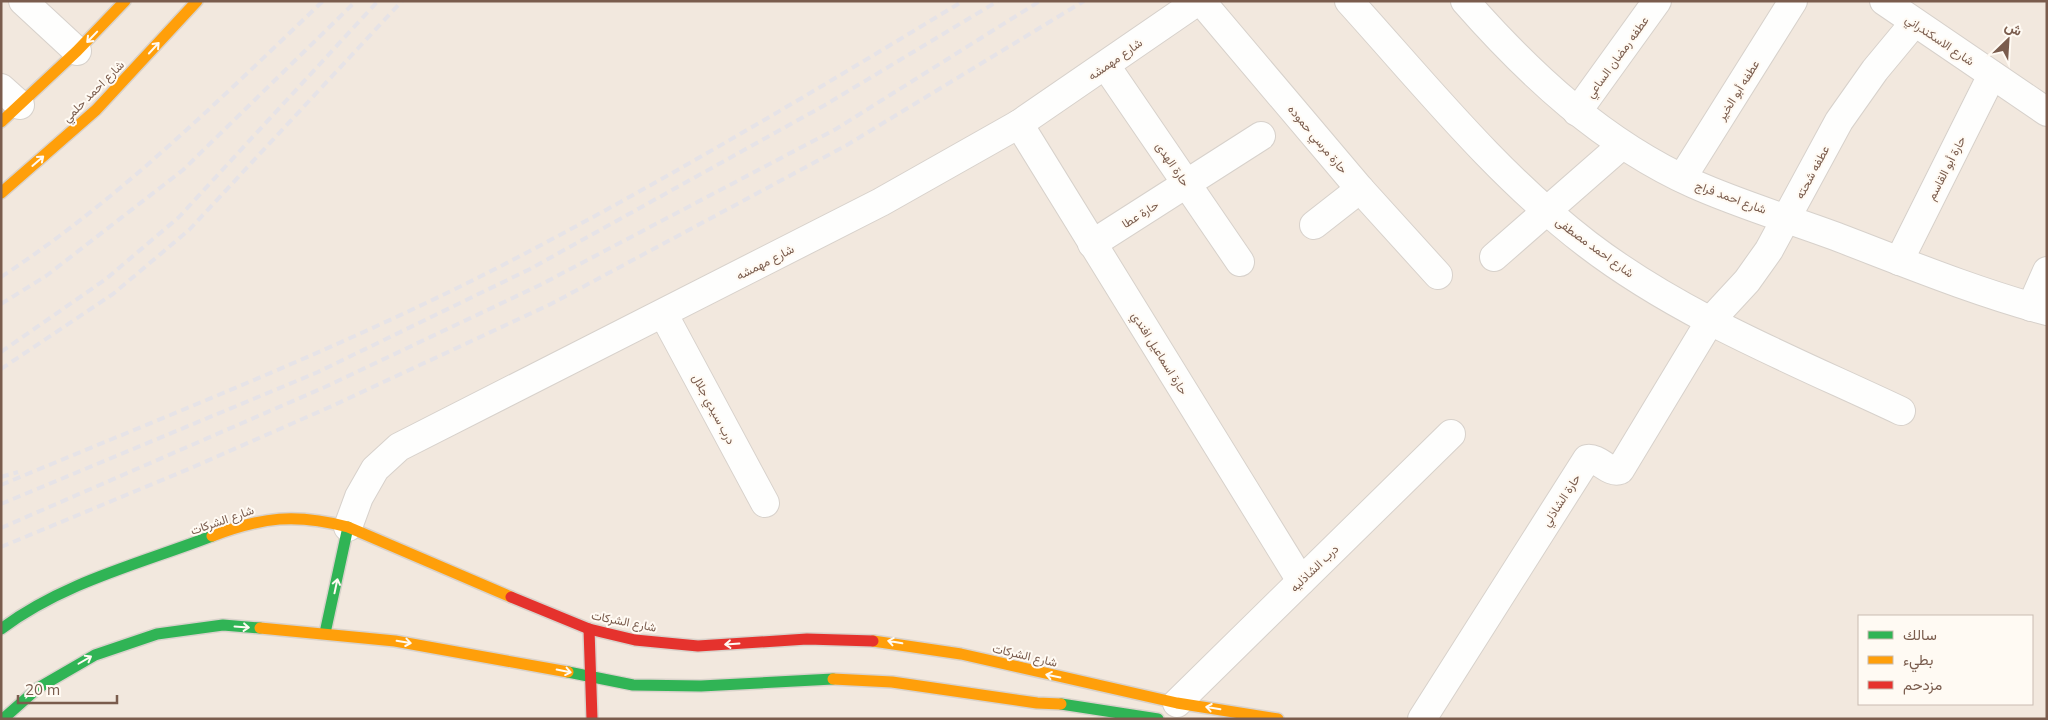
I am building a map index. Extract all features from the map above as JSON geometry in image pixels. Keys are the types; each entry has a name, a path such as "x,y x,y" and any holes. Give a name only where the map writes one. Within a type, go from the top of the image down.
{"main road":[{"path":"7,105 77,52 125,1"},
{"name":"شارع احمد حلمي","path":"1,193 96,110 197,1"},
{"name":"شارع الشركات","path":"1,629 40,603 80,584 255,521 292,517 327,521 348,527 589,629 635,640 698,646 807,639 884,641 961,654 1167,711"},
{"path":"325,633 348,527"},
{"name":"شارع الشركات","path":"3,719 38,688 95,655 157,634 223,625 395,641 488,656 632,685 701,686 820,678 892,682 1037,702 1278,719"},
{"path":"589,629 589,676 592,719"}],"street":[{"path":"23,1 77,52"},
{"name":"شارع مهمشه","path":"348,527 359,497 375,469 399,448 881,202 1018,124 1199,1"},
{"name":"حارة مرسي حموده","path":"1199,1 1360,189 1438,276"},
{"name":"شارع احمد مصطفى","path":"1349,1 1482,149 1547,211 1588,245 1648,285 1710,321 1901,411"},
{"name":"شارع احمد فراج","path":"1464,1 1504,46 1577,112 1622,145 1682,178 1900,261 2039,309"},
{"name":"عطفه رمضان الساعي","path":"1577,112 1656,1"},
{"name":"عطفه أبو الخير","path":"1682,178 1793,1"},
{"name":"شارع الاسكندراني","path":"1884,1 2047,112"},
{"name":"عطفه شحته","path":"1710,321 1747,281 1788,218 1809,174 1839,121 1875,70 1914,23"},
{"name":"حارة الهدى","path":"1106,66 1240,262"},
{"name":"حارة أبو القاسم","path":"1900,261 1992,76"},
{"name":"حارة اسماعيل افندي","path":"1018,124 1301,581"},
{"name":"حارة عطا","path":"1092,244 1261,136"},
{"path":"1494,257 1622,145"},
{"path":"1314,225 1360,189"},
{"path":"2039,309 2047,271"},
{"name":"درب سيدي جلال","path":"664,314 764,503"},
{"name":"حارة الشاذلي","path":"1422,719 1587,459 1593,459 1614,470 1620,470 1710,321"},
{"name":"درب الشاذليه","path":"1167,711 1451,434"}],"shaded area":[{"path":"1,1 2047,1 2047,719 1,719"}],"railway":[{"path":"1,277 45,247 128,181 207,111 323,1"},
{"path":"1,304 46,276 183,170 356,1"},
{"path":"1,352 106,279 179,217 378,1"},
{"path":"1,369 113,294 189,230 402,1"},
{"path":"1,485 332,346 526,253 692,162 963,1"},
{"path":"1,504 318,372 530,269 825,105 998,1"},
{"path":"1,528 325,387 540,285 836,129 1040,1"},
{"path":"1,547 191,468 332,406 551,304 847,145 1084,1"},
{"path":"1,477 18,472"}],"traffic: fast":[{"path":"325,633 348,527"},
{"path":"1,629 25,613 76,586 212,536"},
{"path":"3,719 38,688 95,655 157,634 223,625 260,628"},
{"path":"568,672 633,685 701,686 833,679"},
{"path":"1061,704 1158,719"}],"traffic: slow":[{"path":"1,122 77,51 125,1"},
{"path":"1,193 96,110 197,1"},
{"path":"212,536 247,525 279,519 312,520 329,523 348,527 511,597"},
{"path":"260,628 395,641 568,672"},
{"path":"873,641 961,654 1177,703 1278,719"},
{"path":"833,679 892,682 1037,703 1061,704"}],"traffic: jam":[{"path":"511,597 589,629 635,640 698,646 807,639 873,641"},
{"path":"589,629 592,719"}]}
